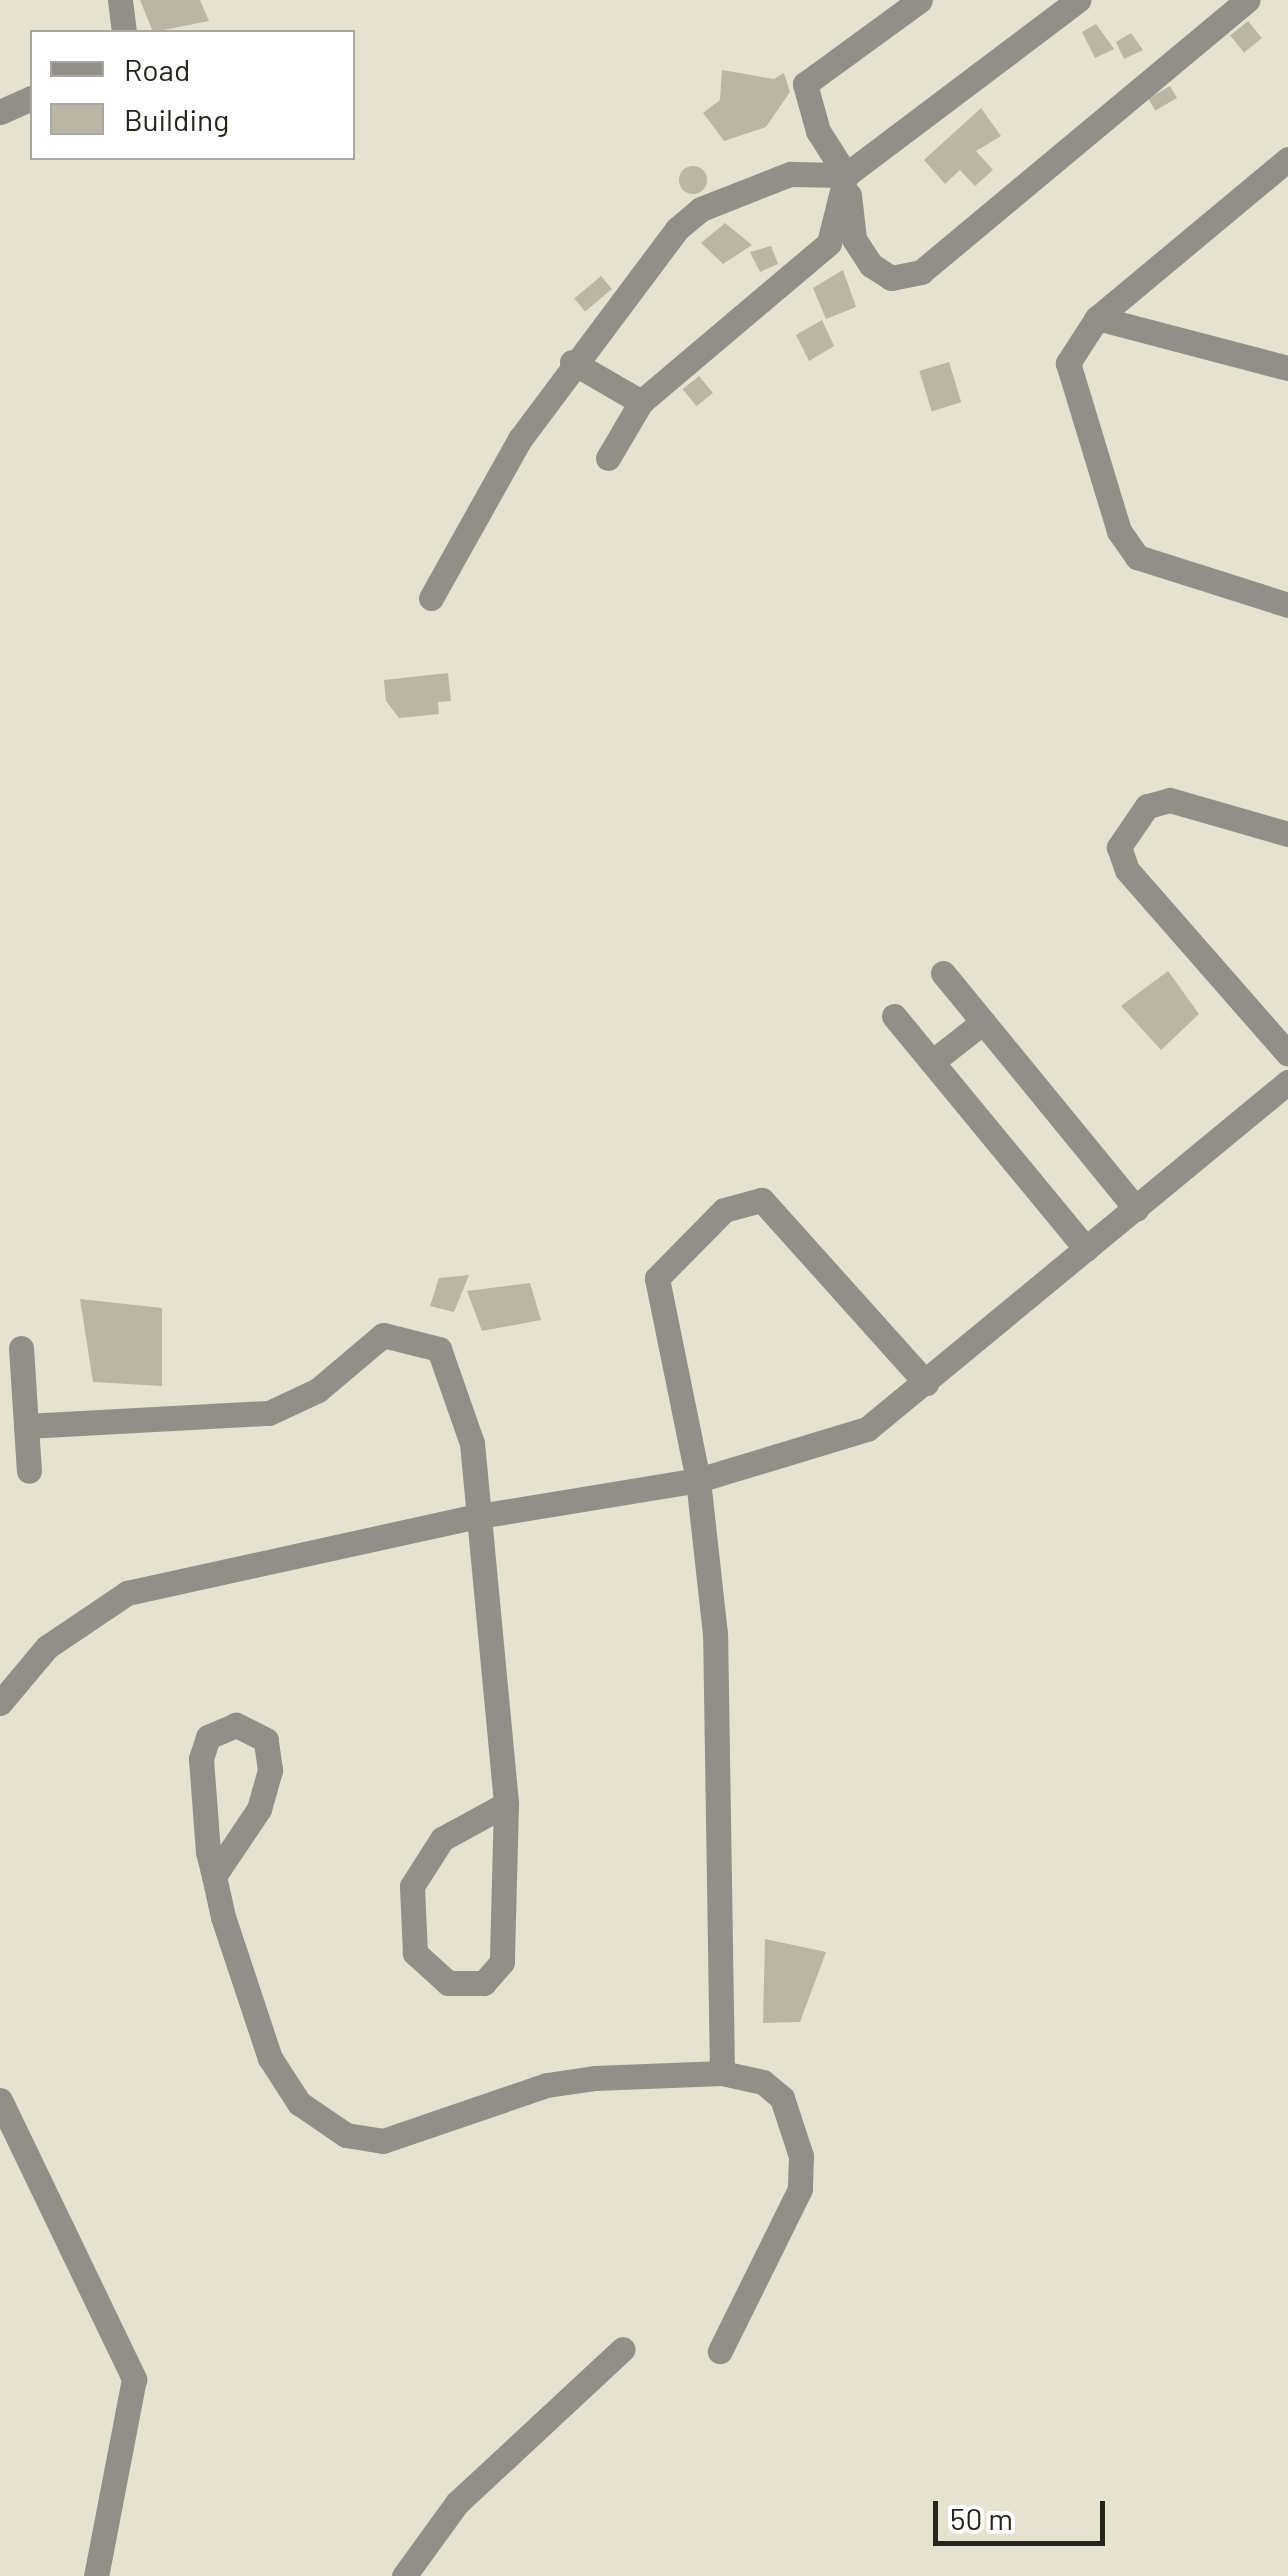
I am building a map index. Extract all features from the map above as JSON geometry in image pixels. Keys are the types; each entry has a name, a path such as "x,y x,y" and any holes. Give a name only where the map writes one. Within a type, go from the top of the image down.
{"street":[{"path":"120,0 124,30"},
{"path":"920,0 805,84 818,130 846,175 854,239 871,265 891,278 921,272 1248,0"},
{"path":"608,458 641,402 819,255 846,175 1078,0"},
{"path":"0,112 30,99"},
{"path":"1288,160 1097,318 1076,345 1070,381 1126,543 1152,566 1288,605"},
{"path":"431,598 572,362 701,209 803,170 846,175"},
{"path":"1097,318 1288,368"},
{"path":"572,362 641,402"},
{"path":"1288,834 1170,800 1147,806 1119,847 1127,870 1288,1054"},
{"path":"942,972 1136,1208"},
{"path":"894,1016 1086,1250"},
{"path":"932,1062 983,1022"},
{"path":"0,1702 47,1647 127,1593 473,1517 698,1480 838,1443 926,1383 1288,1082"},
{"path":"722,2073 718,1697 698,1480 657,1278 676,1250 740,1202 780,1210 926,1383"},
{"path":"26,1426 269,1414 318,1390 383,1336 401,1333 439,1349 456,1380 472,1443 473,1517 506,1804 502,1962 484,1982 448,1983 415,1953 412,1886 442,1839 506,1804"},
{"path":"22,1348 29,1470"},
{"path":"214,1876 259,1809 270,1770 266,1740 236,1725 215,1730 201,1759 214,1876 270,2058 299,2103 346,2135 383,2141 547,2084 722,2073 763,2082 782,2098 801,2156 779,2246 720,2351"},
{"path":"0,2100 134,2380 96,2576"},
{"path":"404,2576 457,2503 623,2349"}],"building":[{"path":"140,0 200,0 209,21 163,30 152,30"},
{"path":"1248,21 1262,38 1244,53 1230,35"},
{"path":"1096,24 1114,49 1095,58 1082,32"},
{"path":"1131,33 1143,50 1124,59 1116,42"},
{"path":"722,70 774,79 784,73 790,92 766,127 724,141 703,113 720,100"},
{"path":"1170,86 1177,98 1155,111 1148,98"},
{"path":"981,108 1001,136 976,151 993,170 975,186 960,170 945,184 924,160"},
{"path":"693,166 703,170 707,180 703,190 693,194 683,190 679,180 683,170"},
{"path":"725,223 752,245 723,264 701,243"},
{"path":"771,246 778,264 760,272 750,252"},
{"path":"843,270 856,307 826,319 813,288"},
{"path":"601,276 612,289 585,312 574,298"},
{"path":"822,320 834,346 809,361 796,335"},
{"path":"949,362 961,402 932,411 919,371"},
{"path":"699,376 713,393 697,406 683,389"},
{"path":"448,673 451,701 438,702 439,714 399,718 386,701 384,680"},
{"path":"1168,971 1199,1014 1161,1050 1121,1006"},
{"path":"469,1275 454,1312 430,1306 439,1278"},
{"path":"530,1283 541,1320 482,1331 467,1291"},
{"path":"80,1299 162,1308 162,1386 93,1382"},
{"path":"765,1939 826,1952 800,2022 763,2023"}]}
